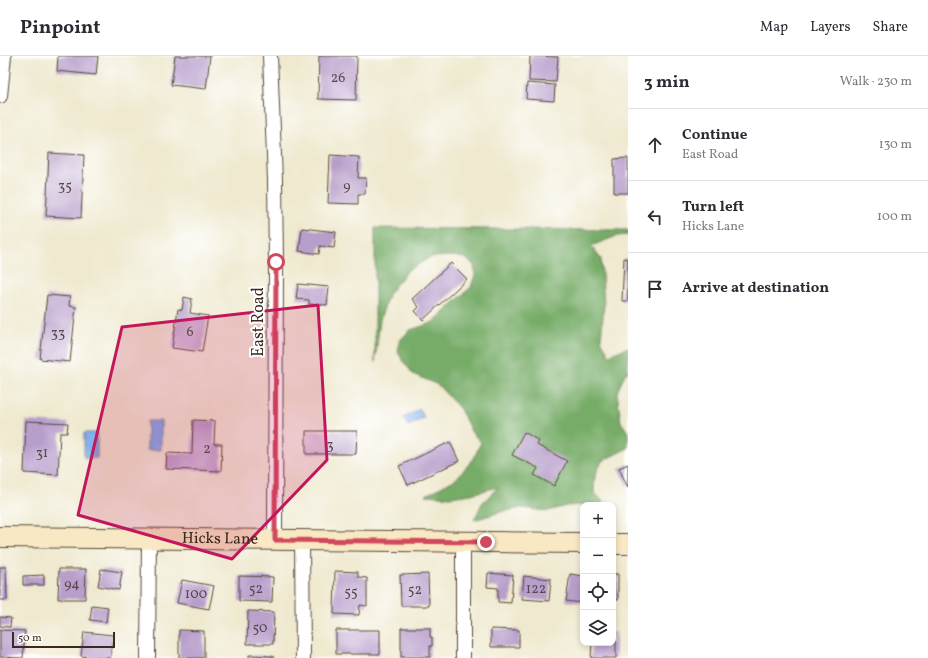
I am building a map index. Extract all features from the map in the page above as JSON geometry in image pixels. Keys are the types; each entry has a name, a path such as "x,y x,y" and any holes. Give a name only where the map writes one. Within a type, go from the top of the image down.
{"main road":[{"name":"Hicks Lane","path":"0,537 580,543"},
{"path":"616,544 628,544"}],"street":[{"path":"0,96 4,56"},
{"name":"East Road","path":"270,56 275,180 276,262 275,540"},
{"path":"148,658 149,539"},
{"path":"302,540 303,658"},
{"path":"463,542 464,658"}],"highlighted area":[{"path":"318,305 327,460 232,559 78,515 122,327"}],"green space":[{"path":"375,228 628,230 628,235 617,236 591,246 601,259 604,305 601,339 609,355 628,347 628,373 626,372 617,392 621,422 628,432 628,448 602,461 595,476 594,492 603,502 580,502 580,505 566,506 548,511 522,508 504,511 474,520 482,503 498,487 471,494 450,497 426,495 456,479 474,458 481,442 472,433 460,409 438,385 413,374 398,352 400,340 410,330 432,323 471,287 475,275 474,265 465,258 454,256 431,257 408,270 389,293 380,320 375,362"}],"water":[{"path":"420,409 424,418 408,426 403,418"},
{"path":"147,421 161,421 161,450 147,450"},
{"path":"84,433 97,433 97,458 84,458"}],"building":[{"path":"58,56 98,56 96,75 57,71"},
{"path":"175,56 210,56 206,89 171,85"},
{"path":"319,56 357,56 356,100 318,99"},
{"path":"530,56 558,57 556,82 529,81"},
{"path":"527,83 555,85 554,101 526,99"},
{"path":"49,153 84,155 81,218 46,216"},
{"path":"330,155 359,157 358,178 366,178 365,194 358,194 358,204 328,203"},
{"path":"628,158 628,193 614,193 614,159"},
{"path":"302,228 336,232 334,248 320,246 319,254 299,251"},
{"path":"624,258 628,259 628,301 622,301"},
{"path":"451,263 467,279 423,320 415,311 419,307 412,299"},
{"path":"298,284 329,287 327,305 309,304 309,300 296,299"},
{"path":"47,295 70,297 69,306 76,307 70,362 40,359"},
{"path":"184,297 192,299 190,313 208,316 202,352 172,348 178,309 182,310"},
{"path":"193,420 215,421 214,444 222,444 221,471 166,469 167,453 192,454"},
{"path":"26,421 68,423 67,433 60,433 58,475 24,473"},
{"path":"306,431 357,431 356,454 306,454"},
{"path":"524,432 539,441 537,445 567,461 554,486 534,475 538,468 512,455"},
{"path":"450,442 459,461 408,485 399,466"},
{"path":"628,464 628,488 619,468"},
{"path":"0,567 6,567 7,600 0,600"},
{"path":"59,569 86,569 85,599 58,599"},
{"path":"101,569 122,572 119,590 98,586"},
{"path":"335,571 358,572 358,577 367,578 367,606 360,605 359,615 334,614"},
{"path":"488,573 513,575 511,603 498,602 498,588 487,587"},
{"path":"428,574 429,606 401,606 400,575"},
{"path":"570,574 580,576 580,603 566,601"},
{"path":"616,574 618,574 618,600 616,600"},
{"path":"44,575 44,585 23,585 23,576"},
{"path":"239,576 273,577 272,602 239,601"},
{"path":"524,576 551,579 549,601 522,599"},
{"path":"182,580 214,586 209,609 177,603"},
{"path":"92,605 108,607 106,622 90,620"},
{"path":"248,611 274,612 273,644 247,644"},
{"path":"0,617 11,618 10,627 0,626"},
{"path":"401,628 430,628 432,646 430,646 430,657 401,657"},
{"path":"491,629 519,630 519,647 491,647"},
{"path":"0,630 25,631 23,658 0,657"},
{"path":"179,630 204,631 204,658 179,658"},
{"path":"336,630 380,630 380,654 336,654"},
{"path":"84,632 113,635 110,658 81,656"},
{"path":"592,646 616,646 616,658 591,658"},
{"path":"249,655 273,656 273,658 249,658"}],"route":[{"path":"276,262 275,540 486,542"}]}
